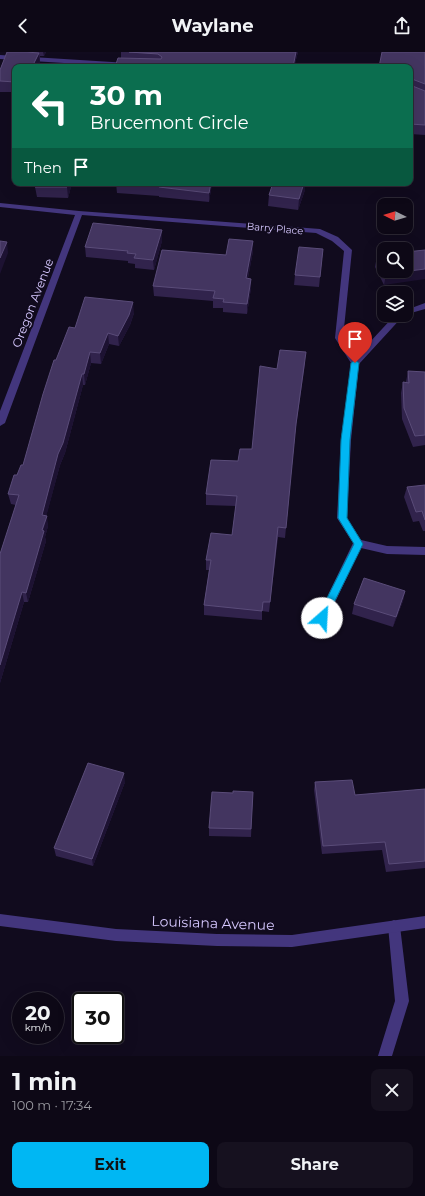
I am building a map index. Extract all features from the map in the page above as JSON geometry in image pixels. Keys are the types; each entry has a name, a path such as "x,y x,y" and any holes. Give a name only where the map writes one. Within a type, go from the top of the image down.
{"street":[{"path":"0,57 117,64"},
{"path":"0,205 79,214"},
{"name":"Barry Place","path":"79,214 317,231 335,239 348,250 339,338 355,363"},
{"name":"Oregon Avenue","path":"0,423 79,214"},
{"path":"413,310 425,306"},
{"path":"393,322 355,363 346,440 342,518 358,544 387,550 425,551"},
{"path":"322,618 358,544"},
{"name":"Louisiana Avenue","path":"0,920 116,934 217,940 292,941 425,922"},
{"path":"385,1056 402,1001 394,926"}],"building":[{"path":"7,52 39,53 34,64 12,64 12,82 0,81 0,70"},
{"path":"129,52 296,52 294,64 116,64 118,58 161,59 162,57 158,54"},
{"path":"382,52 425,52 425,84 413,79 413,64 380,64"},
{"path":"413,86 425,91 425,125 413,124"},
{"path":"35,186 67,186 67,187"},
{"path":"159,186 210,186 209,193"},
{"path":"272,186 303,186 299,199 269,195"},
{"path":"93,223 162,230 153,260 134,258 136,254 127,253 128,251 85,247"},
{"path":"229,239 253,241 246,278 251,279 247,304 223,302 224,299 213,298 215,291 153,286 162,250 226,255"},
{"path":"0,241 7,242 0,258"},
{"path":"299,247 323,249 320,277 295,275"},
{"path":"425,250 425,269 413,271 413,251"},
{"path":"85,297 133,302 129,315 118,336 108,333 100,353 90,352 84,374 82,374 63,443 58,454 42,515 47,516 42,530 44,531 26,593 22,592 0,665 0,554 19,495 8,494 14,475 17,475 21,465 23,465 54,360 56,360 69,327 75,328"},
{"path":"280,350 306,352 296,424 286,528 278,527 270,602 263,602 262,611 204,605 211,560 206,560 211,533 232,535 237,496 206,494 211,460 238,461 240,449 252,449 260,366 277,369"},
{"path":"408,371 425,372 425,435 415,436 404,408 403,382 409,383"},
{"path":"425,485 425,520 422,511 416,512 407,487"},
{"path":"364,578 405,591 396,617 354,604"},
{"path":"88,763 124,773 92,859 54,848"},
{"path":"352,780 355,795 425,789 425,861 389,864 385,842 323,846 315,782"},
{"path":"233,791 253,792 251,829 209,828 212,792 233,793"}],"route":[{"path":"322,618 358,544 342,518 346,440 355,363"}]}
